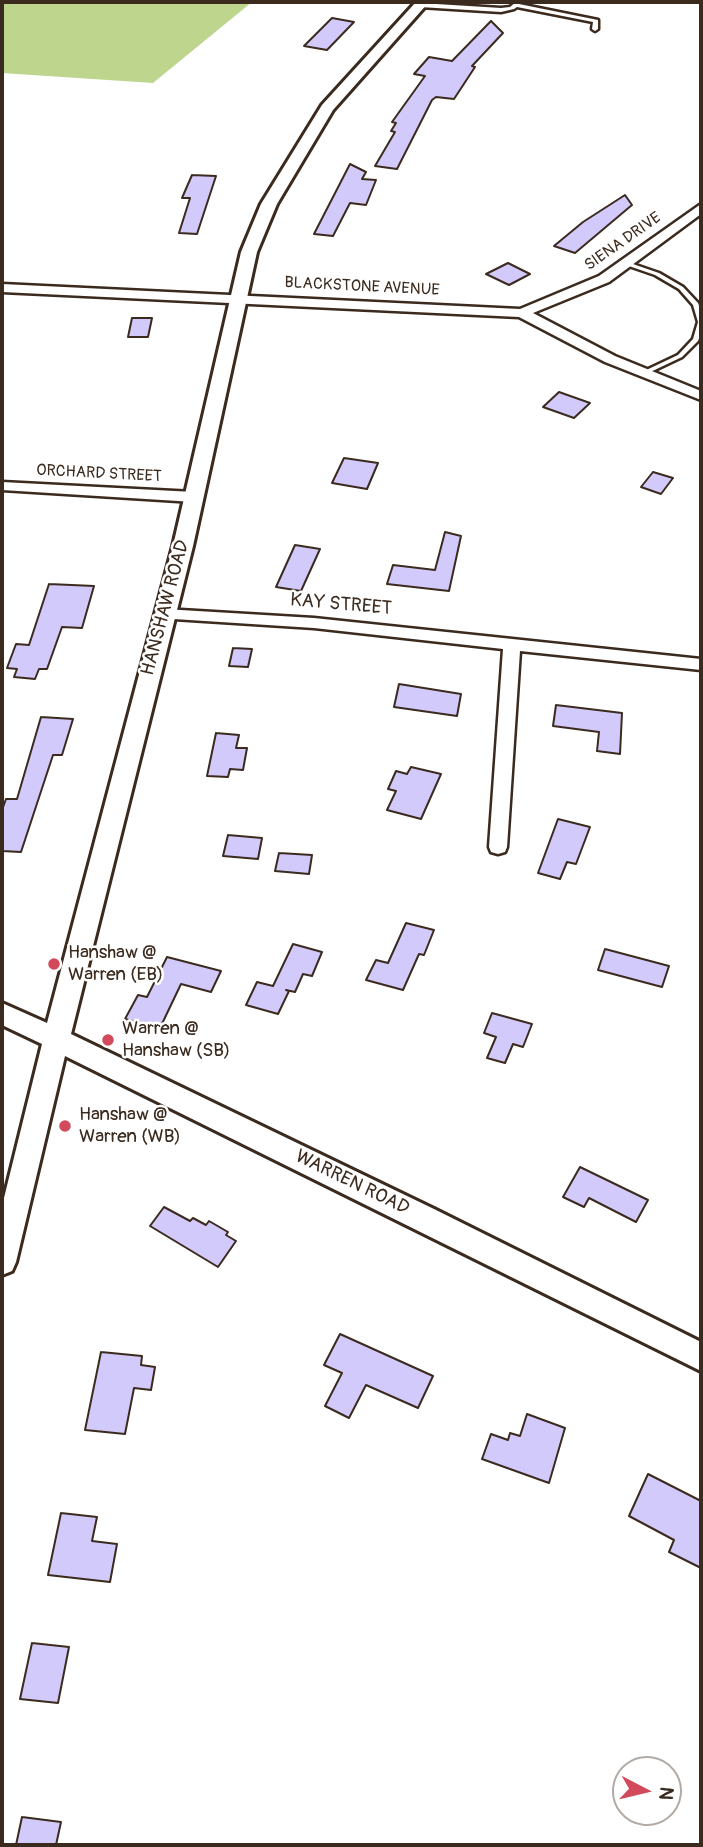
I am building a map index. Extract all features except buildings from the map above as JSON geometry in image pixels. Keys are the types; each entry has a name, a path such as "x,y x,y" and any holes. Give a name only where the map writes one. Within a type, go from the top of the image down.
{"street":[{"name":"HANSHAW ROAD","path":"2,1262 95,881 194,497 237,298 259,225 311,133 351,79 422,3"},
{"name":"SIENA DRIVE","path":"522,313 587,288 628,264 701,208"},
{"name":"BLACKSTONE AVENUE","path":"2,288 522,313 642,374 701,396"},
{"name":"ORCHARD STREET","path":"2,486 194,497"},
{"name":"KAY STREET","path":"164,614 314,623 701,665"},
{"path":"498,847 512,644"},
{"name":"WARREN ROAD","path":"2,1013 701,1357"}],"lane":[{"path":"422,3 501,10 512,8 518,3 596,21 595,29"},
{"path":"628,264 657,274 681,288 696,304 701,322 696,340 680,356 642,374"}],"green space":[{"path":"2,2 252,2 153,83 2,73"}],"place":[{"name":"Hanshaw @ Warren (EB)","path":"54,964"},
{"name":"Warren @ Hanshaw (SB)","path":"108,1040"},
{"name":"Hanshaw @ Warren (WB)","path":"65,1126"}]}
